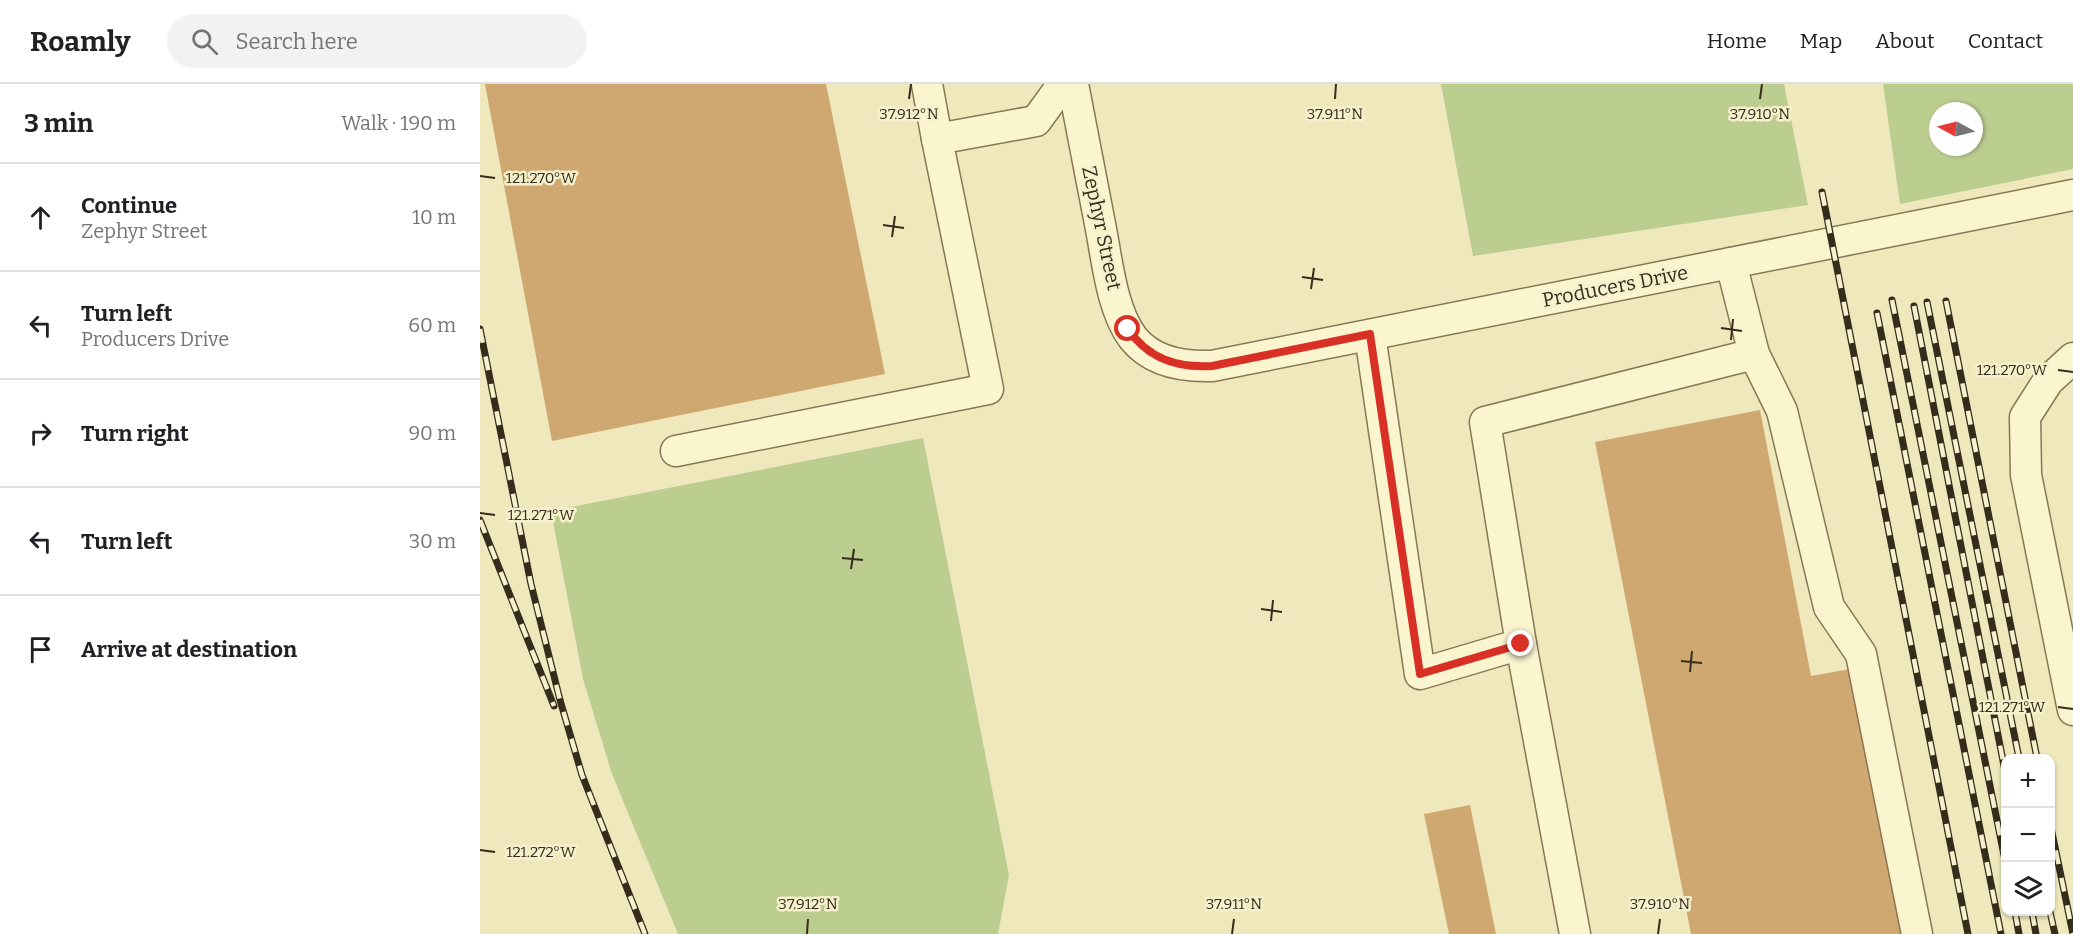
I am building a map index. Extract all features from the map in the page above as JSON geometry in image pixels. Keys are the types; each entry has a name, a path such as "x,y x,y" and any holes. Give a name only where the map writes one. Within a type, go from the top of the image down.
{"street":[{"path":"676,451 987,389 927,84"},
{"path":"936,139 1036,121 1064,84"},
{"name":"Zephyr Street","path":"1073,84 1111,280 1121,314 1135,340 1158,358"},
{"name":"Producers Drive","path":"1158,358 1196,367 1212,366 2073,195"},
{"path":"1731,263 1754,354 1782,411 1829,607 1861,654 1917,934"},
{"path":"1370,334 1420,674 1521,644"},
{"path":"1575,934 1521,644 1485,422 1754,354"},
{"path":"2073,358 2048,381 2025,417 2026,475 2073,710"}],"green space":[{"path":"1441,84 1784,84 1808,205 1473,256"},
{"path":"1883,84 2073,84 2073,169 1900,204"},
{"path":"923,438 1009,875 998,934 678,934 612,774 583,679 551,511"}],"building":[{"path":"485,84 826,84 885,374 552,441"},
{"path":"1760,410 1811,676 1850,669 1902,934 1691,934 1595,442"},
{"path":"1470,805 1496,934 1449,934 1424,814"}],"railway":[{"path":"1822,192 1968,934"},
{"path":"1892,300 2005,862"},
{"path":"1946,301 2036,754"},
{"path":"1927,302 2018,754"},
{"path":"1914,306 2002,754"},
{"path":"1877,313 2001,934"},
{"path":"480,329 531,584 560,700 582,775 645,934"},
{"path":"480,520 554,706"},
{"path":"2055,847 2073,934"},
{"path":"2016,916 2019,934"},
{"path":"2033,916 2036,934"},
{"path":"2051,916 2055,934"}],"route":[{"path":"1128,329 1135,340 1158,358 1196,367 1212,366 1370,334 1420,674 1521,644"}]}
